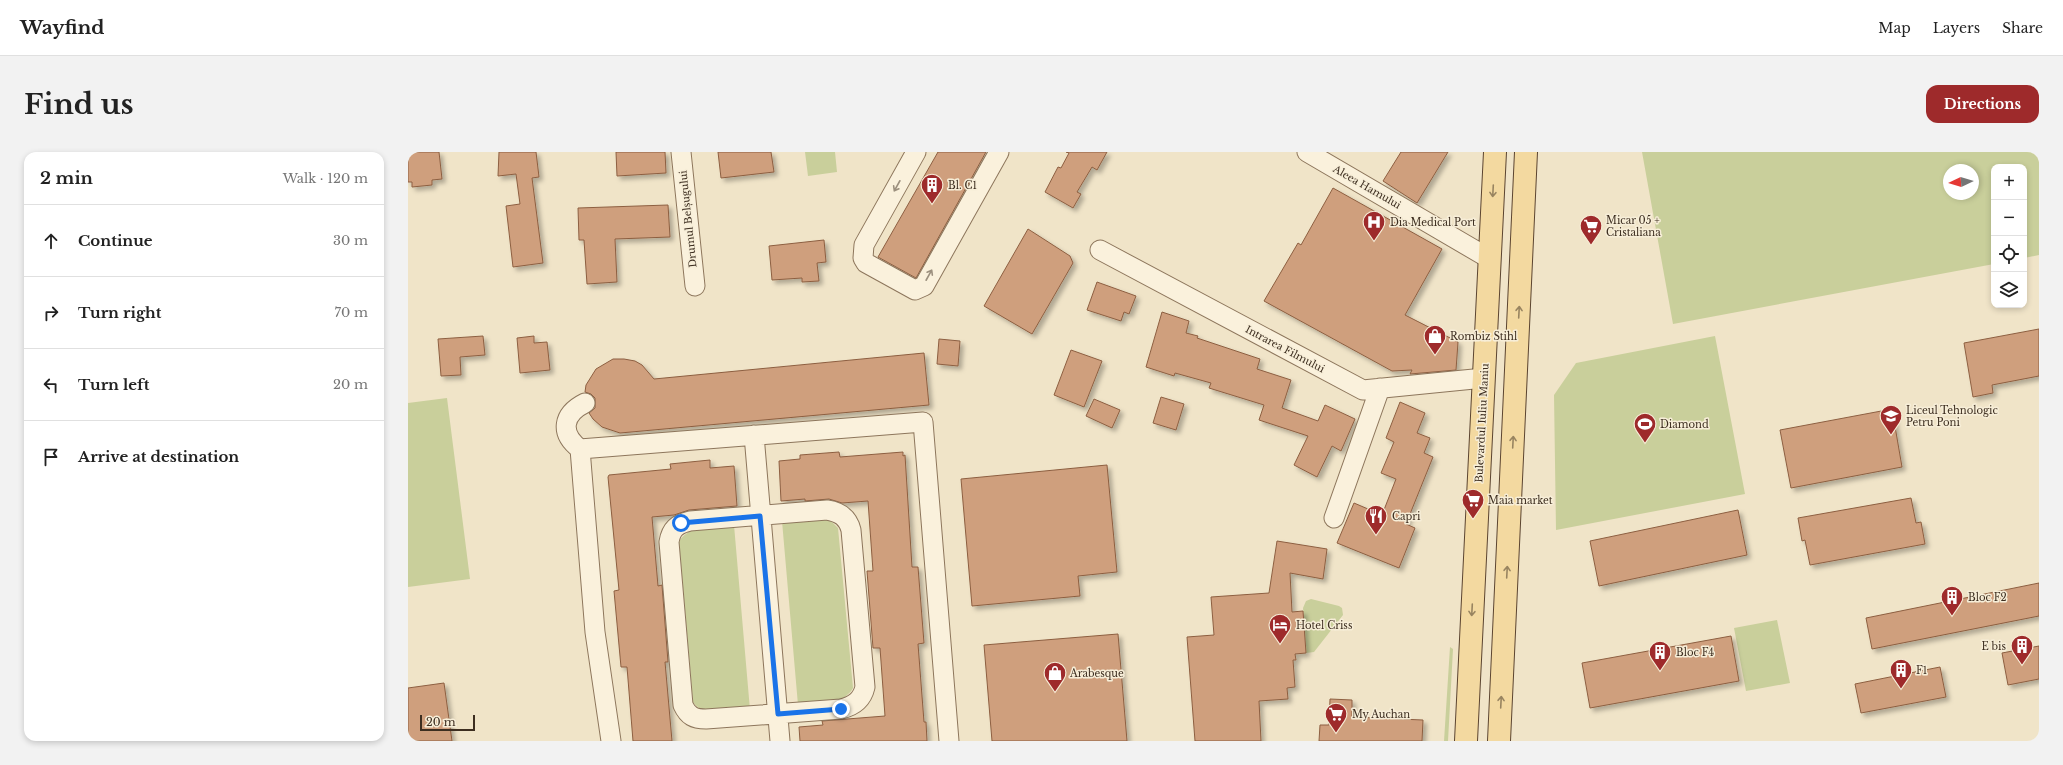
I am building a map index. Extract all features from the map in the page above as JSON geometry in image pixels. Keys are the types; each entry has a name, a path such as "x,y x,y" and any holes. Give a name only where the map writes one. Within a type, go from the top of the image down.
{"main road":[{"name":"Bulevardul Iuliu Maniu","path":"1466,741 1494,152"},
{"path":"1499,741 1526,152"},
{"path":"1476,531 1509,532"}],"street":[{"name":"Drumul Belșugului","path":"681,152 695,286"},
{"path":"916,152 862,251 866,263 915,290 924,286 999,152"},
{"name":"Aleea Hamului","path":"1307,152 1490,259"},
{"name":"Intrarea Filmului","path":"1100,250 1363,390 1484,378"},
{"path":"1334,518 1380,388"},
{"path":"585,403 576,408 569,415 566,424 567,435 572,443 580,449 923,422 950,741"},
{"path":"754,435 780,741"},
{"path":"580,449 596,632 611,741"},
{"path":"834,511 846,519 850,525 865,688 864,693 860,699 848,707 778,714 696,719 686,711 682,689 669,542 670,534 674,528 681,523 834,511"}],"green space":[{"path":"805,152 835,152 837,172 808,176"},
{"path":"1642,152 2039,152 2039,255 2027,257 2027,164 1991,164 1991,265 1673,324"},
{"name":"Diamond","path":"1715,336 1745,494 1556,530 1554,395 1576,363"},
{"path":"447,398 470,579 408,587 408,403"},
{"path":"821,518 831,521 838,528 853,688 849,694 836,701 798,705 782,521"},
{"path":"734,525 750,710 719,713 704,711 693,702 679,542 683,536 696,529"},
{"path":"1311,599 1339,606 1342,608 1343,615 1314,652 1306,653 1303,608 1306,601"},
{"path":"1777,620 1790,683 1746,691 1734,628"},
{"path":"1450,647 1453,649 1448,741 1444,741"}],"building":[{"path":"408,152 439,152 442,179 432,180 432,185 412,187 412,182 408,182"},
{"path":"499,152 536,152 539,177 532,178 543,263 513,267 506,206 520,204 516,174 498,176"},
{"path":"616,152 665,152 666,173 617,176"},
{"path":"718,152 771,152 774,172 721,178"},
{"name":"Bl. C1","path":"938,152 986,152 916,278 878,257"},
{"path":"1066,152 1107,152 1097,170 1092,167 1077,192 1081,194 1073,208 1045,192 1058,167 1061,168 1069,153"},
{"path":"1401,152 1448,152 1417,203 1383,181"},
{"path":"1333,188 1442,249 1405,315 1458,342 1456,370 1410,374 1412,370 1392,371 1264,301 1298,243 1301,245"},
{"path":"668,205 670,237 615,239 617,282 587,284 584,240 579,240 578,208"},
{"path":"1028,229 1070,256 1073,263 1032,334 984,306"},
{"path":"824,240 826,262 817,263 819,281 802,282 802,278 772,280 769,246"},
{"path":"1097,282 1136,296 1129,314 1124,312 1121,321 1087,310"},
{"path":"1162,312 1189,321 1186,333 1260,359 1257,369 1291,380 1282,408 1318,421 1325,405 1355,419 1341,451 1332,446 1317,477 1294,465 1308,436 1259,420 1264,405 1209,388 1211,383 1175,373 1174,376 1146,367"},
{"path":"2039,329 2039,376 1992,385 1993,393 1973,397 1964,343"},
{"path":"483,336 485,355 460,357 461,375 441,376 438,339"},
{"path":"534,336 534,343 547,342 550,370 520,373 517,338"},
{"path":"939,339 960,341 958,366 937,364"},
{"path":"1071,350 1102,361 1084,407 1054,395"},
{"path":"924,353 929,405 620,433 602,427 593,419 589,413 595,408 595,398 591,394 585,392 586,385 596,369 613,359 635,361 642,365 654,379"},
{"path":"1161,397 1184,404 1176,430 1153,423"},
{"path":"1094,399 1120,410 1112,428 1086,416"},
{"path":"1400,402 1425,413 1417,433 1430,438 1424,453 1433,457 1406,524 1415,528 1399,568 1337,543 1354,503 1382,515 1396,479 1381,473 1394,442 1386,438"},
{"path":"1892,409 1902,467 1791,488 1780,430"},
{"path":"839,452 840,457 903,452 903,456 905,455 912,567 918,567 924,643 918,644 924,722 926,722 927,741 800,741 799,727 823,725 822,721 885,716 880,648 873,648 867,571 873,571 868,501 842,503 829,499 805,501 805,499 781,501 779,461 800,459 800,455"},
{"path":"710,460 710,468 734,466 737,506 689,510 674,515 652,517 658,586 662,585 668,662 665,662 672,741 633,741 627,667 621,667 614,591 619,590 608,477 609,475 671,469 670,464"},
{"path":"1107,465 1117,572 1078,576 1080,596 972,606 961,479"},
{"path":"1911,498 1916,523 1921,522 1925,544 1810,565 1805,540 1802,541 1798,518"},
{"path":"1738,510 1747,555 1599,586 1590,541"},
{"path":"1277,541 1327,549 1323,579 1290,573 1292,612 1303,611 1306,653 1295,654 1296,660 1293,660 1295,687 1287,688 1288,699 1259,701 1261,741 1195,741 1187,637 1214,635 1211,597 1269,593"},
{"name":"Bloc F2","path":"2039,583 2039,616 1872,649 1866,618"},
{"name":"Arabesque","path":"1118,634 1127,741 992,741 984,645"},
{"name":"Bloc F4","path":"1731,636 1739,681 1590,708 1582,663"},
{"name":"E bis","path":"2039,646 2039,679 2008,685 2002,653"},
{"name":"F1","path":"1940,667 1946,697 1861,713 1855,684"},
{"path":"444,683 452,741 408,741 408,688"},
{"path":"1330,699 1352,700 1352,717 1423,720 1422,741 1319,741 1320,725 1329,725"}],"place":[{"name":"Bl. C1","path":"932,204"},
{"name":"Dia Medical Port","path":"1374,242"},
{"name":"Micar 05 + Cristaliana","path":"1591,246"},
{"name":"Rombiz Stihl","path":"1435,356"},
{"name":"Liceul Tehnologic Petru Poni","path":"1891,436"},
{"name":"Diamond","path":"1645,444"},
{"name":"Maia market","path":"1473,520"},
{"name":"Capri","path":"1376,536"},
{"name":"Bloc F2","path":"1952,616"},
{"name":"Hotel Criss","path":"1280,644"},
{"name":"E bis","path":"2022,666"},
{"name":"Bloc F4","path":"1660,672"},
{"name":"F1","path":"1901,690"},
{"name":"Arabesque","path":"1055,692"},
{"name":"My Auchan","path":"1336,734"}],"route":[{"path":"681,523 760,516 778,714 841,709"}]}
